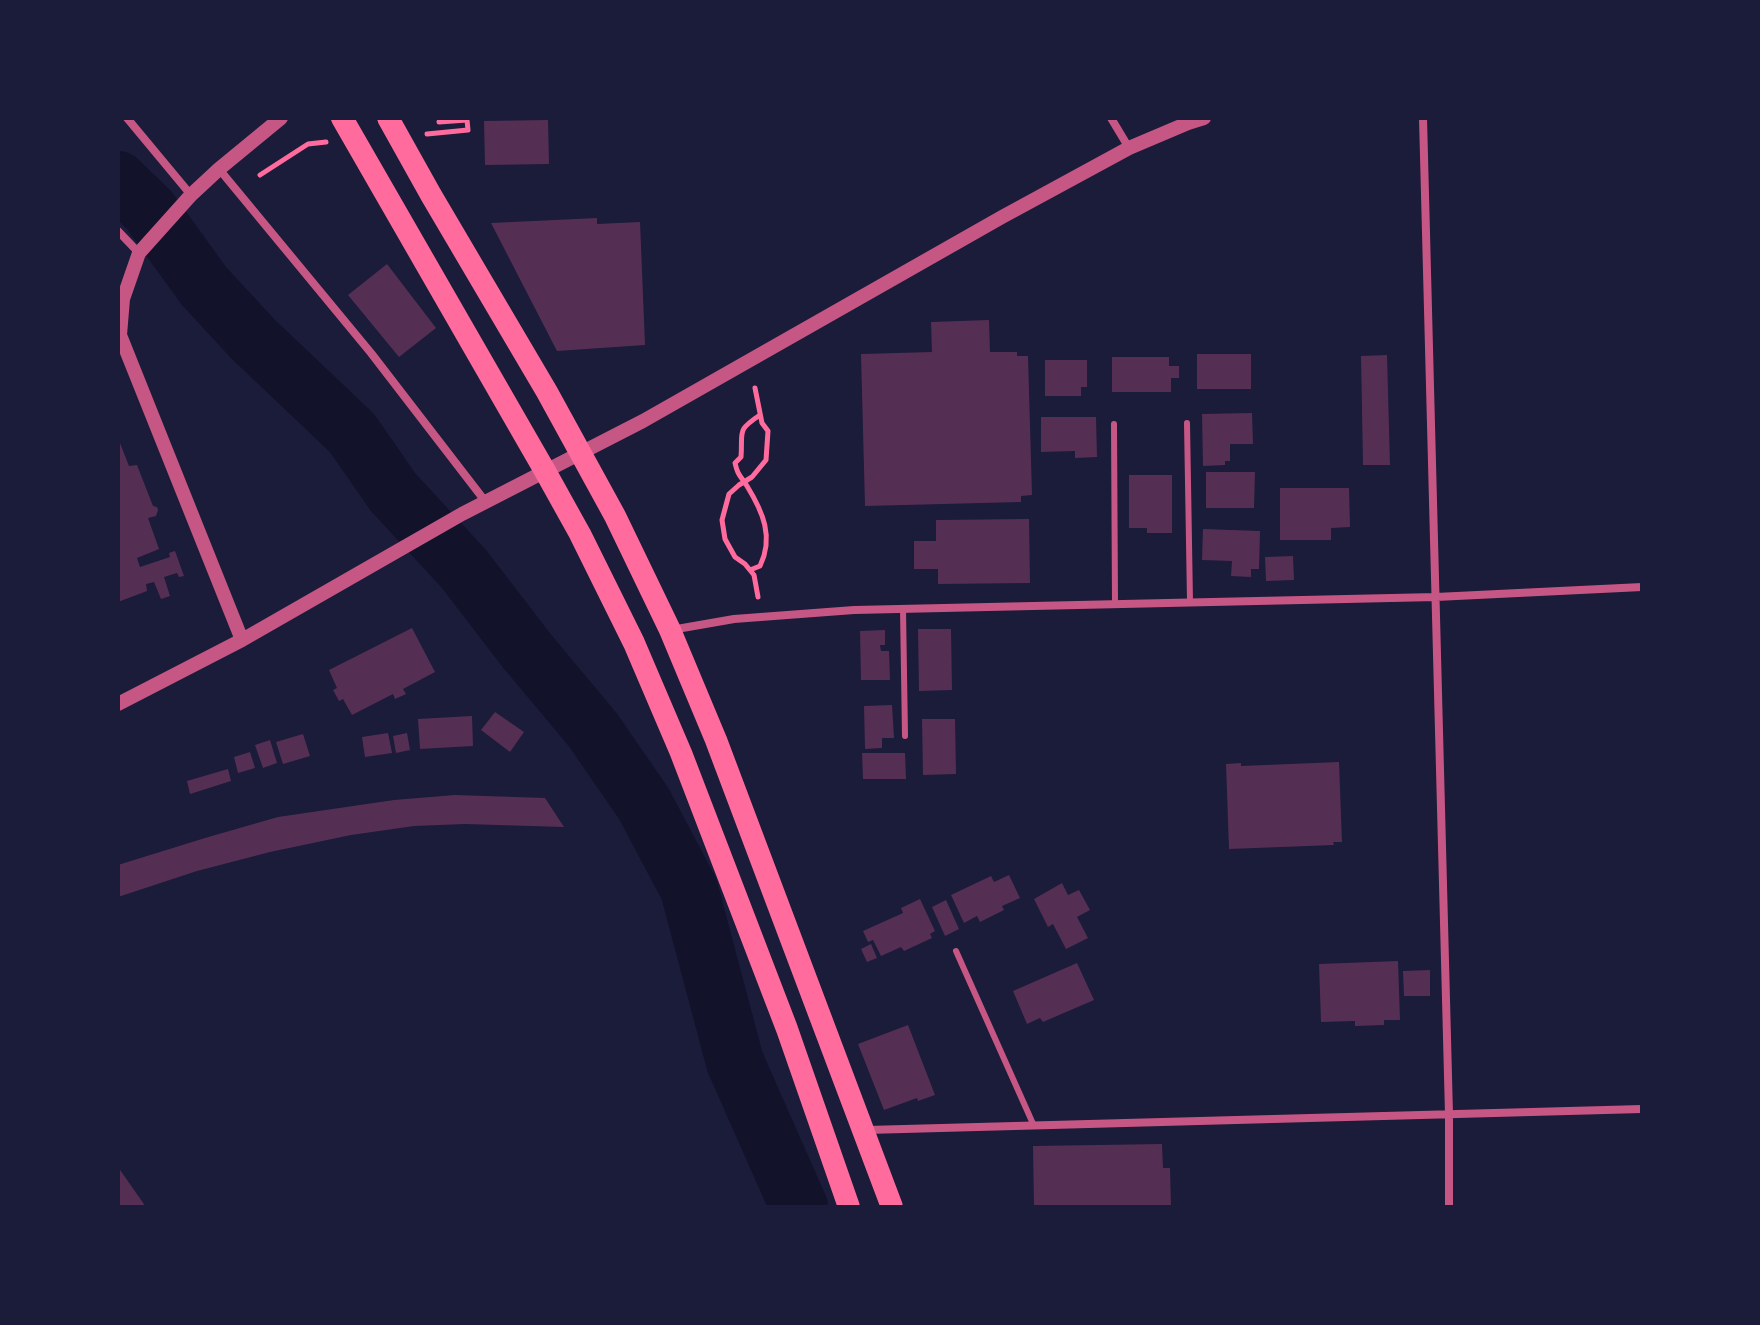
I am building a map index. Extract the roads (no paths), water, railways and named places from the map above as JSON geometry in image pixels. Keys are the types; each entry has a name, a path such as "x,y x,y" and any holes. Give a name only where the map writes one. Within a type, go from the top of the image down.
{"highway":[{"path":"342,118 545,471 634,643 681,753 787,1029 849,1207"},
{"path":"388,118 547,392 615,516 670,630 716,740 892,1207"}],"street":[{"path":"127,118 191,195"},
{"path":"242,640 120,335 120,300 139,253 191,195 281,118"},
{"path":"1111,118 1129,148"},
{"path":"118,704 242,640 485,501 643,421 1129,148 1204,118"},
{"path":"1423,118 1449,1207"},
{"path":"219,169 371,353 485,501"},
{"path":"118,231 139,253"},
{"path":"670,630 734,619 854,610 1436,597 1642,587"},
{"path":"864,1130 1642,1109"}],"lane":[{"path":"1187,423 1190,602"},
{"path":"1114,424 1115,604"},
{"path":"903,609 905,736"},
{"path":"956,951 1034,1126"}],"waterway":[{"path":"118,180 149,210 204,286 253,339 352,433 393,492 464,569 593,730 644,804 689,889 735,1062 799,1207"}]}
